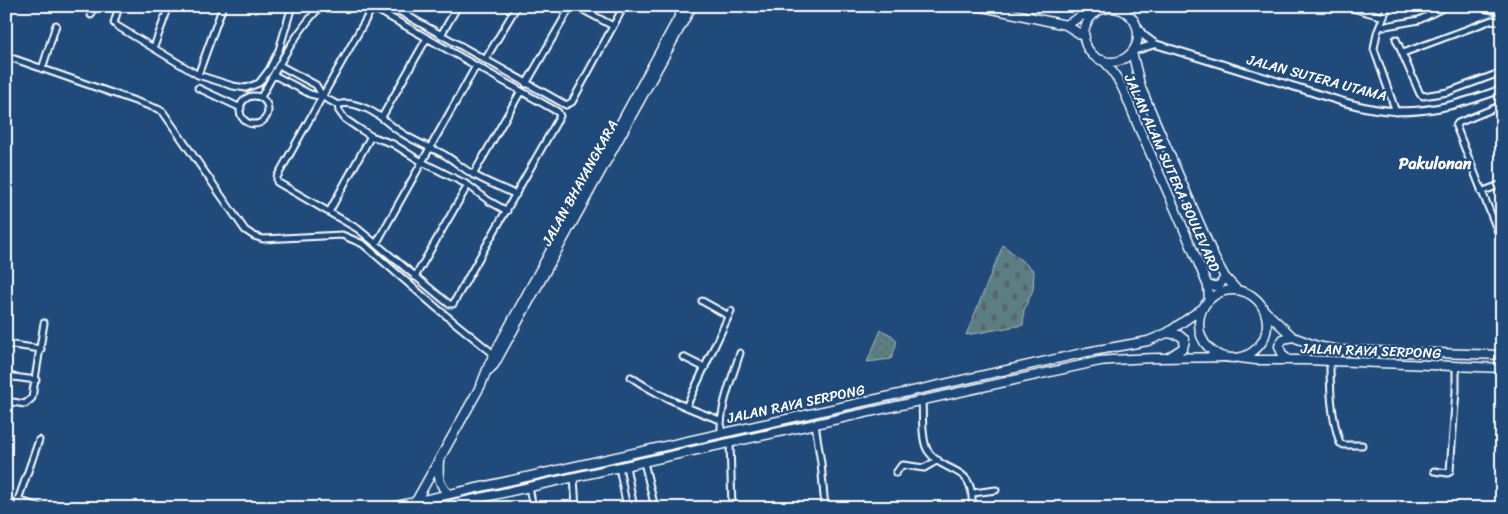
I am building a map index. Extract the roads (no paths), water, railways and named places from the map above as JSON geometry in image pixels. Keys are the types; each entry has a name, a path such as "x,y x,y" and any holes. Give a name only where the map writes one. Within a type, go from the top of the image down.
{"main road":[{"name":"JALAN BHAYANGKARA","path":"416,501 488,371 494,365 496,356 685,6"},
{"name":"JALAN BHAYANGKARA","path":"496,356 692,6"},
{"path":"978,6 1066,25 1085,37"},
{"path":"1130,15 1132,6"},
{"path":"1066,25 1105,7 1115,8 1130,15 1137,26 1137,43 1132,51 1118,61 1103,60 1090,51 1085,37 1088,22 1105,7"},
{"name":"JALAN ALAM SUTERA BOULEVARD","path":"1132,51 1141,88 1214,259 1225,277 1237,290"},
{"name":"JALAN ALAM SUTERA BOULEVARD","path":"1103,60 1121,83 1140,132 1163,180 1208,286 1209,300"},
{"path":"1208,286 1219,286 1225,277"},
{"path":"1237,290 1253,296 1264,310 1267,319 1267,330 1264,340 1258,348 1240,358 1224,358 1211,350 1202,338 1199,323 1203,308 1209,300 1222,292 1237,290"},
{"name":"JALAN RAYA SERPONG","path":"387,508 1092,351 1148,341 1167,333 1203,308"},
{"name":"JALAN RAYA SERPONG","path":"1264,310 1293,337 1338,350 1502,355"},
{"path":"1167,333 1179,335 1185,340 1183,348 1168,357"},
{"path":"1288,360 1282,354 1279,346 1283,339 1293,337"},
{"name":"JALAN RAYA SERPONG","path":"435,508 1100,361 1168,357 1224,358"},
{"name":"JALAN RAYA SERPONG","path":"1240,358 1502,368"},
{"path":"440,459 439,478 441,485 449,494"}],"street":[{"path":"90,15 94,6"},
{"path":"119,6 114,19 114,23 117,26 198,75 246,88 259,82 269,70 279,50 292,6"},
{"path":"154,47 168,6"},
{"path":"198,75 223,6"},
{"path":"261,97 292,42 321,6"},
{"path":"394,6 397,10 563,105 568,105 572,102 624,6"},
{"path":"441,35 458,6"},
{"path":"485,60 517,6"},
{"path":"526,84 570,6"},
{"path":"576,6 613,26"},
{"path":"1345,6 1384,17"},
{"path":"1388,6 1374,43 1374,49 1396,112"},
{"path":"1380,27 1419,20 1447,6"},
{"path":"1473,6 1499,9"},
{"path":"374,10 379,11 427,38 560,114 560,119 453,304 448,304 358,229 277,182 277,177 370,12 374,10"},
{"path":"1403,53 1492,20 1502,22"},
{"path":"42,69 56,25"},
{"name":"JALAN SUTERA UTAMA","path":"1137,26 1143,35 1155,44 1334,99 1378,110 1396,112 1444,108 1502,89"},
{"path":"382,117 427,38"},
{"path":"1396,39 1420,94 1423,96 1448,92 1502,72"},
{"path":"1132,51 1155,44"},
{"path":"6,56 163,112 246,230 254,236 263,239 342,235 352,238 363,244 496,356"},
{"path":"279,65 316,85 323,97"},
{"path":"376,244 476,66"},
{"path":"274,75 310,94 323,97 338,105 343,103 354,104 382,117 400,132 429,149 451,159 473,174 497,184 516,195"},
{"path":"198,88 240,108"},
{"path":"473,174 521,91"},
{"path":"257,96 261,97 267,104 268,114 262,121 253,124 242,116 240,108 248,97 257,96"},
{"path":"338,105 339,111 345,119 372,136 394,144 422,162 468,185 489,201 507,211"},
{"path":"1502,105 1456,125 1502,242"},
{"path":"328,212 372,136"},
{"path":"1481,192 1502,184"},
{"path":"415,277 468,185"},
{"path":"686,407 730,314 702,301"},
{"path":"6,401 27,403 32,398 44,323"},
{"path":"6,344 41,349"},
{"path":"721,433 720,420 740,353"},
{"path":"683,357 705,368"},
{"path":"1330,361 1330,395 1333,422 1340,443 1344,446 1362,445"},
{"path":"1434,471 1450,471 1456,367"},
{"path":"6,376 36,380"},
{"path":"631,377 686,407 720,420"},
{"path":"922,401 925,445 928,452 960,473 969,482 972,493 972,508"},
{"path":"814,424 821,464 825,508"},
{"path":"18,508 18,500 39,440"},
{"path":"730,442 732,508"},
{"path":"896,473 903,465 924,468 938,460"},
{"path":"644,462 655,508"},
{"path":"623,466 634,508"},
{"path":"623,466 622,485 627,508"},
{"path":"574,477 576,508"},
{"path":"622,485 628,484"},
{"path":"530,487 533,508"},
{"path":"972,493 996,490"},
{"path":"479,498 480,508"},
{"path":"18,500 42,508"}],"district":[{"name":"Pakulonan","path":"1435,163"}]}
